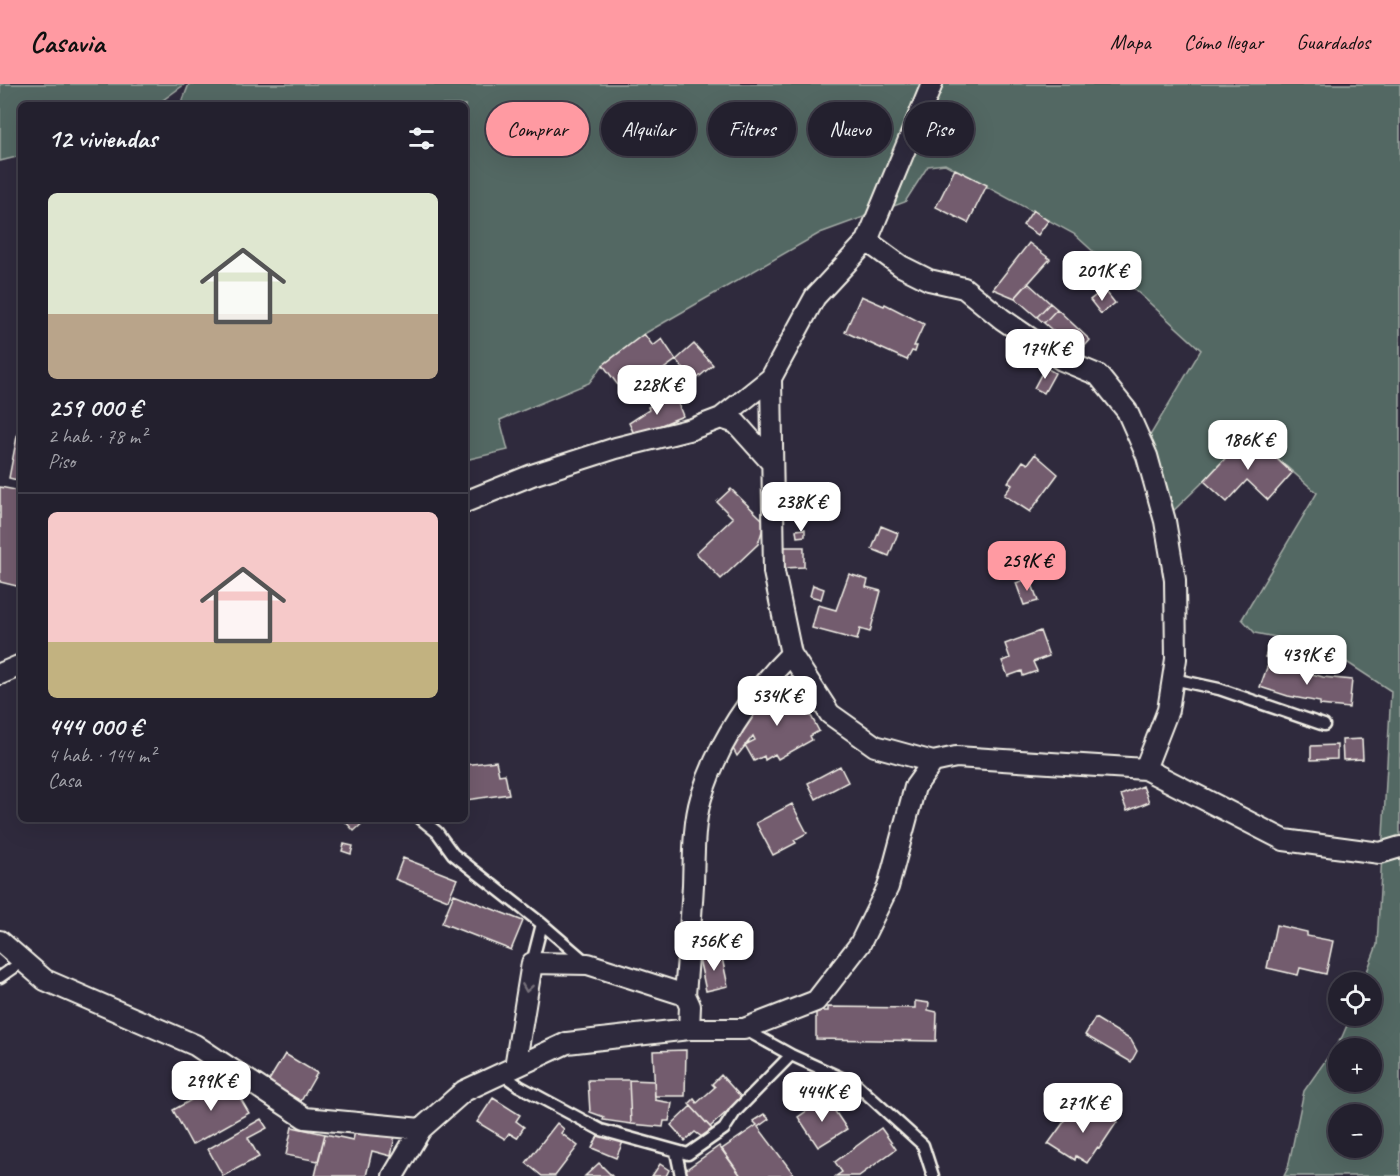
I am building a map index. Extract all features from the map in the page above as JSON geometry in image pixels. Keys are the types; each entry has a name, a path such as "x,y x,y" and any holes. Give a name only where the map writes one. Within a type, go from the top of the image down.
{"street":[{"path":"468,501 532,475 616,448 692,429 721,418 771,378 815,297 867,241 932,84"},
{"path":"867,241 910,271 929,280 964,288 1002,319 1062,360 1098,375 1127,411 1147,456 1165,521 1175,580 1176,659 1173,679 1168,710 1145,769"},
{"path":"771,378 774,572 790,654 830,714 874,746 933,762 956,757 1145,769 1284,840 1380,853 1400,847"},
{"path":"721,418 736,423 771,462"},
{"path":"689,1029 690,1006 686,995 694,849 701,800 715,759 735,721 770,675 790,654"},
{"path":"0,674 18,666"},
{"path":"393,1176 420,1129 464,1091 567,1043 689,1029 744,1029 816,1001 860,944 888,887 915,787 933,762"},
{"path":"0,941 45,980 195,1045 305,1118 420,1129"},
{"path":"508,1071 532,963 588,964 686,995"}],"lane":[{"path":"1173,679 1219,689 1324,724"},
{"path":"425,822 437,832 453,854 542,924 588,964"},
{"path":"532,963 542,924"},
{"path":"0,977 23,961"},
{"path":"744,1029 791,1055 857,1085 923,1145 933,1176"},
{"path":"508,1071 519,1086 601,1130 688,1154 724,1130 735,1112 791,1055"},
{"path":"676,1152 681,1176"}],"green space":[{"path":"0,84 185,84 160,102 18,102 18,157 0,161"},
{"path":"189,84 1400,84 1400,1176 1284,1176 1288,1168 1304,1091 1328,1057 1328,1092 1382,1092 1382,1038 1341,1038 1347,1026 1382,1026 1382,972 1367,972 1377,945 1391,691 1322,646 1255,633 1242,619 1317,493 1249,434 1170,514 1148,439 1201,350 1074,234 945,164 928,166 905,202 820,233 644,334 603,365 589,383 500,420 508,450 468,459 468,102 182,102"}],"building":[{"path":"955,169 987,185 968,223 936,207"},
{"path":"1033,210 1048,221 1038,235 1023,225"},
{"path":"1029,243 1050,259 1015,298 993,289"},
{"path":"1028,283 1050,303 1037,317 1015,298"},
{"path":"1104,289 1115,303 1101,314 1090,300"},
{"path":"861,296 884,306 885,304 924,324 914,346 917,346 915,352 912,351 907,360 845,332"},
{"path":"1050,303 1057,309 1044,323 1037,317"},
{"path":"1057,309 1090,340 1079,353 1044,323"},
{"path":"644,334 653,346 662,339 676,360 626,396 603,365"},
{"path":"694,344 713,365 694,381 676,360"},
{"path":"1045,367 1055,373 1044,393 1034,388"},
{"path":"675,396 683,416 635,436 629,423 649,410 648,407"},
{"path":"18,431 18,480 9,478"},
{"path":"1249,433 1292,473 1268,500 1247,480 1227,502 1204,481"},
{"path":"1035,454 1058,474 1030,512 1004,495 1012,485 1008,482 1023,461 1028,464"},
{"path":"0,487 18,490 18,586 0,582"},
{"path":"731,489 765,522 758,544 721,579 696,553 733,518 717,502"},
{"path":"881,526 898,533 889,556 872,549"},
{"path":"805,529 805,536 797,537 796,530"},
{"path":"784,547 804,547 804,567 784,568"},
{"path":"849,574 868,580 866,587 881,591 870,632 860,629 857,640 812,628 818,605 836,610"},
{"path":"1030,578 1038,601 1024,605 1016,583"},
{"path":"813,585 824,589 821,599 810,596"},
{"path":"1040,631 1049,656 1033,662 1037,671 1023,676 1022,671 1008,676 1002,661 1010,658 1005,644"},
{"path":"1270,645 1286,650 1278,661 1265,657"},
{"path":"1269,662 1323,677 1352,680 1349,708 1320,705 1320,702 1288,696 1260,687"},
{"path":"788,685 801,697 819,731 810,736 812,740 778,759 775,754 765,760 764,756 754,761 745,746 737,756 731,745 739,731 769,696"},
{"path":"1362,739 1363,759 1343,760 1342,740"},
{"path":"1337,745 1337,759 1311,760 1311,746"},
{"path":"496,761 499,775 505,774 509,794 468,800 468,765"},
{"path":"840,766 848,782 816,799 808,783"},
{"path":"1143,786 1149,802 1127,811 1121,795"},
{"path":"792,804 807,833 794,840 796,843 773,855 756,823"},
{"path":"346,822 364,822 354,831"},
{"path":"344,844 353,846 351,854 342,851"},
{"path":"403,858 457,879 448,900 395,879"},
{"path":"454,894 523,921 511,950 442,923"},
{"path":"1276,925 1307,932 1307,936 1333,941 1326,974 1300,968 1298,975 1267,968"},
{"path":"721,953 728,986 706,991 699,958"},
{"path":"915,1001 929,1003 928,1010 937,1012 936,1041 816,1039 816,1011 828,1011 828,1007 915,1008"},
{"path":"1095,1018 1131,1040 1137,1051 1131,1062 1085,1035"},
{"path":"686,1050 685,1096 655,1096 653,1051"},
{"path":"285,1054 317,1073 301,1101 268,1082"},
{"path":"721,1075 742,1098 710,1127 689,1104 694,1099 697,1103 715,1087 712,1084"},
{"path":"229,1079 249,1113 192,1145 173,1110"},
{"path":"588,1080 629,1080 631,1124 603,1120 604,1117 590,1112"},
{"path":"629,1080 654,1081 655,1100 672,1103 669,1121 664,1121 663,1127 631,1124"},
{"path":"493,1098 520,1115 516,1121 524,1127 517,1138 509,1133 505,1139 477,1122"},
{"path":"826,1098 847,1129 818,1147 798,1117"},
{"path":"1089,1103 1117,1122 1087,1163 1076,1156 1075,1160 1048,1144 1069,1115 1078,1120"},
{"path":"691,1106 712,1129 702,1137 695,1132 685,1141 671,1125"},
{"path":"764,1114 769,1119 758,1127 793,1173 789,1176 741,1176 722,1149 757,1125 753,1121"},
{"path":"261,1119 267,1128 248,1138 259,1157 223,1176 208,1149"},
{"path":"557,1123 564,1129 561,1133 578,1146 555,1176 542,1176 526,1163"},
{"path":"292,1127 325,1134 318,1161 286,1155"},
{"path":"356,1127 395,1136 391,1156 372,1151 366,1176 315,1176 325,1134 353,1140"},
{"path":"881,1128 896,1149 859,1176 836,1176 842,1172 835,1162"},
{"path":"600,1132 623,1142 616,1158 592,1148"},
{"path":"719,1146 741,1176 687,1176 684,1171"},
{"path":"599,1163 612,1176 585,1176"},
{"path":"660,1164 669,1170 666,1176 652,1176"}]}
